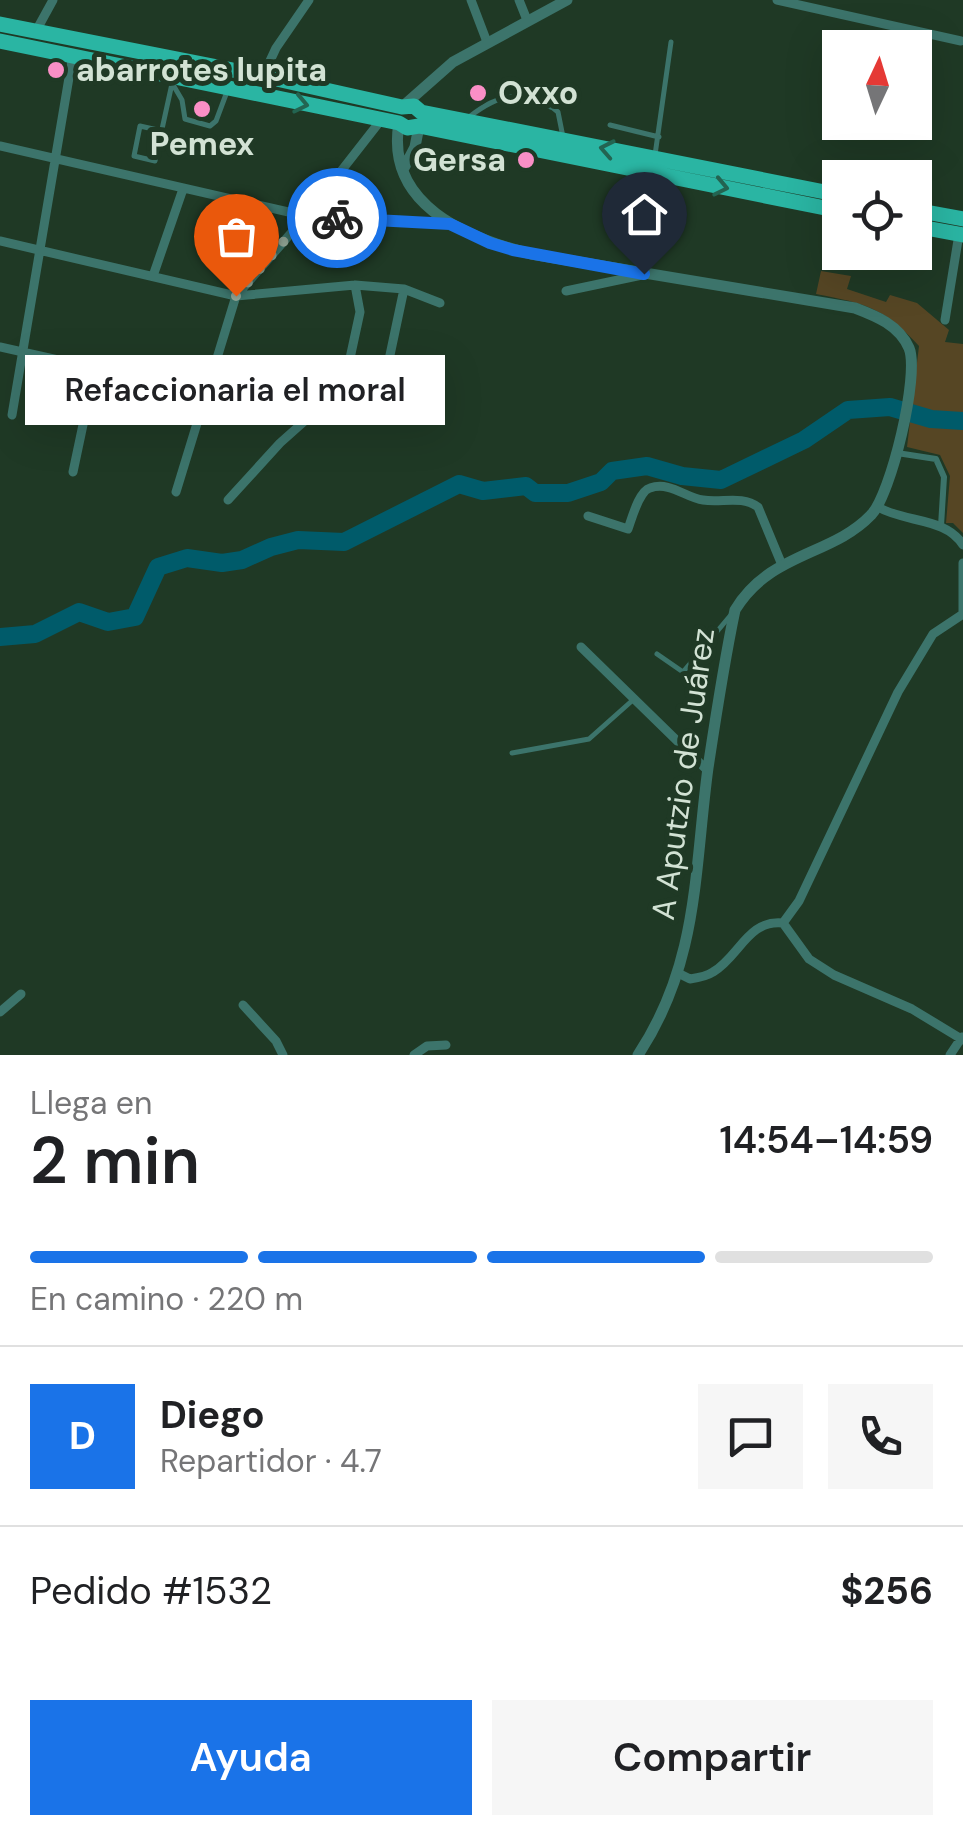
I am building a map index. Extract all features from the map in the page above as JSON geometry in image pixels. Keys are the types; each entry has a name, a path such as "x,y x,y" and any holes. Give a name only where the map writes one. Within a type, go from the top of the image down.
{"main road":[{"path":"0,24 263,76 400,115"},
{"path":"0,40 173,80 380,120 414,106 420,119"},
{"path":"420,119 465,120 822,191"},
{"path":"420,119 822,207"},
{"path":"932,217 961,230"},
{"path":"932,227 961,230"}],"street":[{"path":"36,30 53,0"},
{"path":"263,76 276,48 309,0"},
{"path":"471,0 487,42"},
{"path":"519,0 527,20"},
{"path":"567,0 452,62 420,89 400,115 397,146 412,188 427,209 450,224 513,250 838,305 878,317 904,339 914,368 897,450 878,507 915,522 952,530 963,545"},
{"path":"777,0 961,41"},
{"path":"12,414 73,54"},
{"path":"404,168 415,148 420,89"},
{"path":"176,492 236,296 306,216 380,120"},
{"path":"0,146 306,216 450,224"},
{"path":"153,276 182,189"},
{"path":"945,320 961,230"},
{"path":"0,240 236,296 355,284 404,290 440,303"},
{"path":"566,292 644,274"},
{"path":"228,500 280,444 344,386 360,312 355,284"},
{"path":"383,388 404,290"},
{"path":"0,347 205,393"},
{"path":"74,472 95,368"},
{"path":"282,386 310,382 344,386"},
{"path":"897,450 936,459 944,477 940,526"},
{"path":"588,516 628,529 644,492 651,487 674,488 700,500 746,500 758,506 782,565"},
{"name":"A Aputzio de Juárez","path":"638,1055 672,996 678,973 701,857 708,771 735,610 752,588 782,565 850,532 878,507"},
{"path":"783,923 800,901 898,692 933,634 963,613 963,564"},
{"path":"581,646 708,771"},
{"path":"678,973 690,980 714,972 756,928 783,923 809,958 822,967 912,1009 962,1038 950,1055"},
{"path":"0,1012 20,994"},
{"path":"243,1005 276,1040 283,1055"},
{"path":"414,1055 427,1046 446,1045"}],"lane":[{"path":"655,158 671,42"},
{"path":"173,80 185,119 210,126 216,121 228,88"},
{"path":"162,131 140,126 134,156 155,161 162,131 173,80"},
{"path":"465,120 492,100 507,96 553,108 558,112 564,140"},
{"path":"610,125 659,137"},
{"path":"657,654 684,672 735,610"},
{"path":"512,753 589,739 634,699"}],"shaded area":[{"path":"821,271 851,276 847,289 886,302 890,295 917,303 949,330 945,342 963,344 963,533 953,523 946,523 950,476 940,455 907,447 919,346 873,309 816,294"}],"waterway":[{"path":"0,637 35,634 79,612 108,622 135,617 158,567 187,558 222,563 242,560 298,540 344,542 459,484 483,491 526,486 535,493 568,493 601,482 612,471 647,466 682,476 721,480 804,440 848,410 890,407 931,419 963,421"}],"way so far":[{"path":"236,296 306,216 337,218"}],"place":[{"name":"abarrotes lupita","path":"56,70"},
{"name":"Oxxo","path":"478,93"},
{"name":"Pemex","path":"202,109"},
{"name":"Gersa","path":"526,160"},
{"name":"Refaccionaria el moral","path":"236,296"}],"route":[{"path":"337,218 450,224 513,250 644,274"}]}
